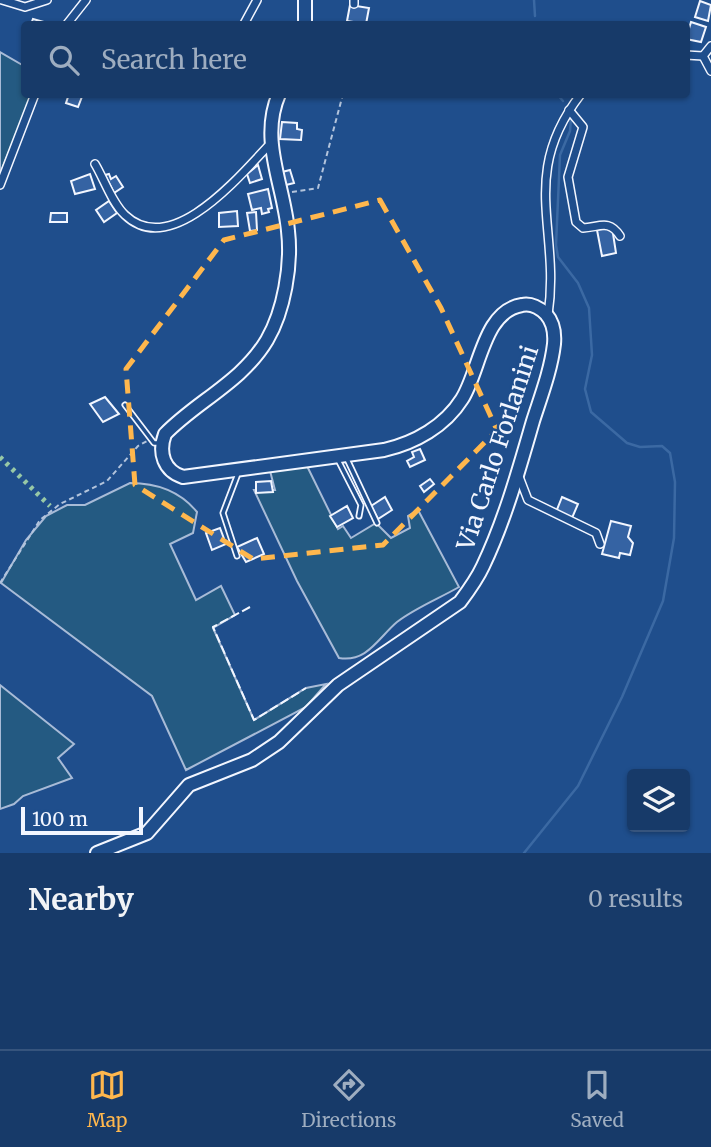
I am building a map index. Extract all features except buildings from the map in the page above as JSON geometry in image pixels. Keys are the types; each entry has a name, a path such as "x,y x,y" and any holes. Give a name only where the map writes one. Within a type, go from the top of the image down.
{"main road":[{"path":"305,0 305,21"},
{"path":"156,441 224,388 247,365 274,326 289,253 288,230 271,143 272,114 278,98"},
{"name":"Via Carlo Forlanini","path":"97,853 147,833 189,785 252,760 279,742 338,685 460,602 483,566 518,473 554,346 554,334 548,316 541,309 528,304 503,313 491,331 462,399 442,422 408,443 341,456 183,477 173,474 163,460 156,441"}],"street":[{"path":"2,0 24,6 47,0"},
{"path":"69,21 86,0"},
{"path":"246,21 257,0"},
{"path":"703,56 711,46"},
{"path":"690,55 703,56"},
{"path":"703,56 711,71"},
{"path":"0,186 33,98"},
{"path":"548,316 552,287 544,207 545,169 563,117 578,98"},
{"path":"569,110 583,127 569,169 576,222 583,228 606,223 613,226 620,236"},
{"path":"95,163 125,215 142,225 160,227 186,220 219,198 271,143"},
{"path":"518,473 528,500 596,533 600,544"}],"lane":[{"path":"125,405 156,441"},
{"path":"341,456 361,505 359,516"},
{"path":"341,456 377,523"},
{"path":"237,556 223,513 239,478 239,469"}],"path":[{"path":"281,194 318,188 342,98"},
{"path":"0,583 40,520 60,504 107,481 138,446 156,441"}],"highlighted area":[{"path":"380,200 441,308 497,430 383,545 253,559 135,485 126,369 224,240"}],"shaded area":[{"path":"0,52 21,64 21,98 31,98 0,174"},
{"path":"306,464 338,529 343,526 351,538 376,523 391,538 410,528 408,516 418,510 459,587 404,617 372,648 349,659 339,658 297,581 254,490 275,490 269,467"},
{"path":"130,483 167,490 183,499 197,512 193,533 170,544 196,600 221,586 235,615 213,628 254,720 306,688 326,684 306,707 186,770 152,696 1,583 26,540 46,516 67,505 85,505"},
{"path":"0,685 74,744 58,758 72,778 23,796 14,804 0,809"}],"waterway":[{"path":"534,0 535,16"},
{"path":"524,853 578,786 622,697 663,601 674,538 675,482 670,453 662,446 640,447 627,443 591,412 585,389 592,355 589,308 578,283 558,257 556,245 560,155 570,131 571,118"}],"hedge":[{"path":"0,457 50,506"}],"fence":[{"path":"250,607 213,627 254,720 306,688"}]}
